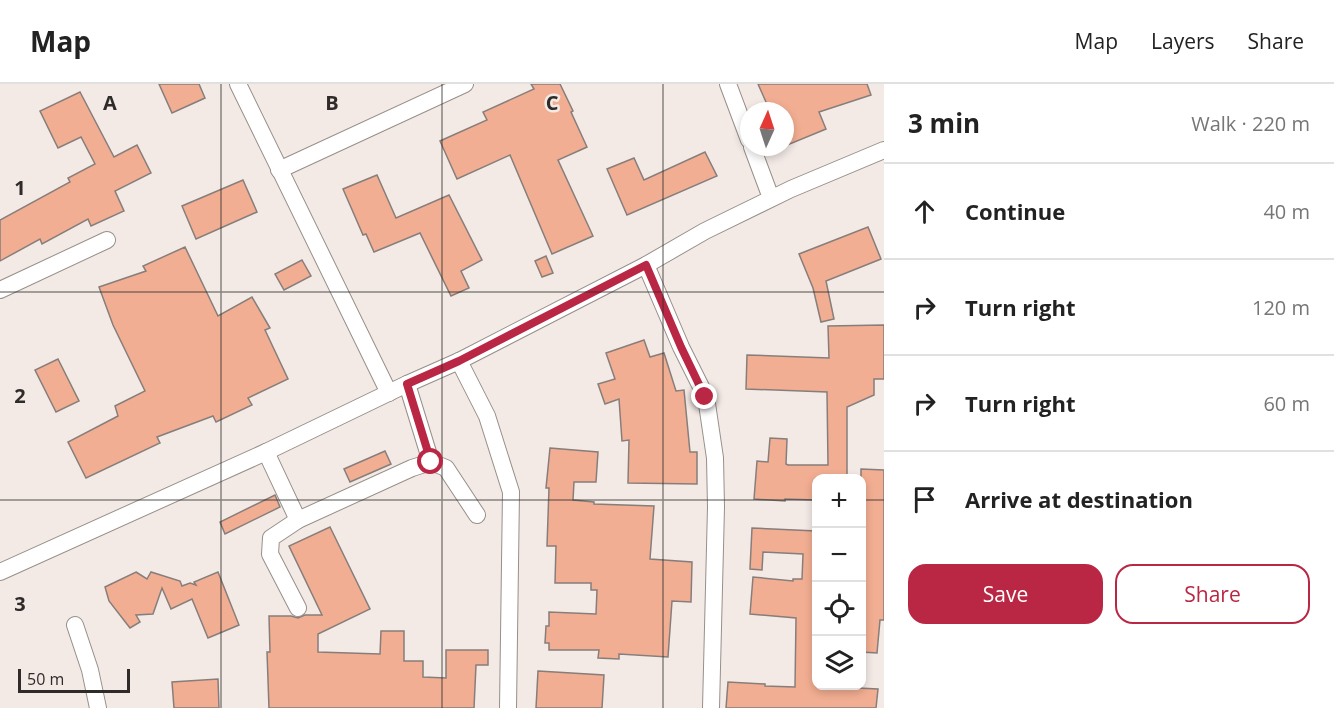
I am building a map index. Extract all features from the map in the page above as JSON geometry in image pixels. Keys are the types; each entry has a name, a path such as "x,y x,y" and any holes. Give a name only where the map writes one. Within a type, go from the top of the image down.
{"street":[{"path":"238,84 389,393"},
{"path":"279,170 465,84"},
{"path":"728,84 740,116"},
{"path":"0,572 266,452 459,361 771,198 884,150"},
{"path":"755,156 771,198"},
{"path":"0,290 106,240"},
{"path":"646,265 705,397 715,459 711,708"},
{"path":"459,361 487,416 511,492 508,708"},
{"path":"407,384 431,462"},
{"path":"266,452 298,520"},
{"path":"298,608 270,554 269,546 271,538 298,520 412,468 431,462 446,468 477,515"},
{"path":"75,625 90,670 98,708"}],"building":[{"path":"159,84 199,84 205,98 172,113"},
{"path":"531,84 560,84 587,147 558,160 593,236 552,254 510,155 457,179 440,141 487,120 483,112 534,89"},
{"path":"758,84 867,84 871,95 819,112 826,129 794,142 794,102 766,102"},
{"path":"80,92 114,157 137,145 151,173 115,191 124,211 91,226 88,219 42,244 40,239 0,261 0,220 70,182 68,178 95,164 81,137 58,148 40,111"},
{"path":"705,152 717,176 627,215 607,169 634,158 644,180"},
{"path":"377,175 396,218 449,195 482,260 461,271 469,288 451,296 420,233 374,252 366,234 363,235 343,189"},
{"path":"243,180 257,212 196,239 182,206"},
{"path":"868,227 881,259 826,281 834,319 821,322 813,288 799,254"},
{"path":"185,247 218,316 252,297 270,328 265,330 288,379 248,398 252,405 216,422 213,416 157,437 160,443 86,478 68,442 118,416 115,406 145,391 113,325 99,287 146,271 143,266"},
{"path":"546,256 553,273 542,277 535,261"},
{"path":"302,260 311,276 284,290 275,274"},
{"path":"884,325 884,379 874,379 874,395 847,407 847,474 812,474 812,500 754,499 757,461 768,462 770,438 787,439 786,464 788,465 828,465 827,392 746,389 747,355 829,358 828,326"},
{"path":"644,340 650,357 664,353 676,391 684,390 690,452 697,452 697,484 628,483 629,440 622,441 619,399 605,404 598,384 615,379 606,353"},
{"path":"58,359 79,401 56,412 35,370"},
{"path":"550,448 598,452 596,482 574,482 573,500 594,502 594,504 654,506 650,559 692,562 691,602 672,601 668,657 619,654 619,659 598,658 599,650 549,650 549,643 545,643 549,612 596,614 597,590 591,590 591,583 555,583 556,546 547,546 549,488 546,488"},
{"path":"385,451 391,464 350,482 344,469"},
{"path":"861,469 884,470 884,620 880,620 877,653 866,652 866,474 861,474"},
{"path":"275,495 280,507 225,534 220,522"},
{"path":"330,527 370,609 318,634 318,652 380,654 381,631 404,631 404,661 423,661 423,677 446,678 446,650 488,650 488,665 476,665 474,708 269,708 267,652 270,652 269,616 298,618 305,615 322,615 289,546"},
{"path":"752,528 812,531 812,690 878,689 876,708 726,708 728,682 795,687 796,618 750,614 753,577 793,581 793,579 802,579 803,554 763,552 762,570 750,569"},
{"path":"136,572 147,579 151,572 180,581 182,586 190,583 196,585 194,582 218,572 239,625 208,638 192,599 171,609 162,588 153,614 136,615 140,622 130,628 109,601 105,587"},
{"path":"538,671 604,675 602,708 536,708"},
{"path":"218,679 219,708 174,708 172,682"}],"route":[{"path":"431,462 407,384 459,361 646,265 705,397"}]}
